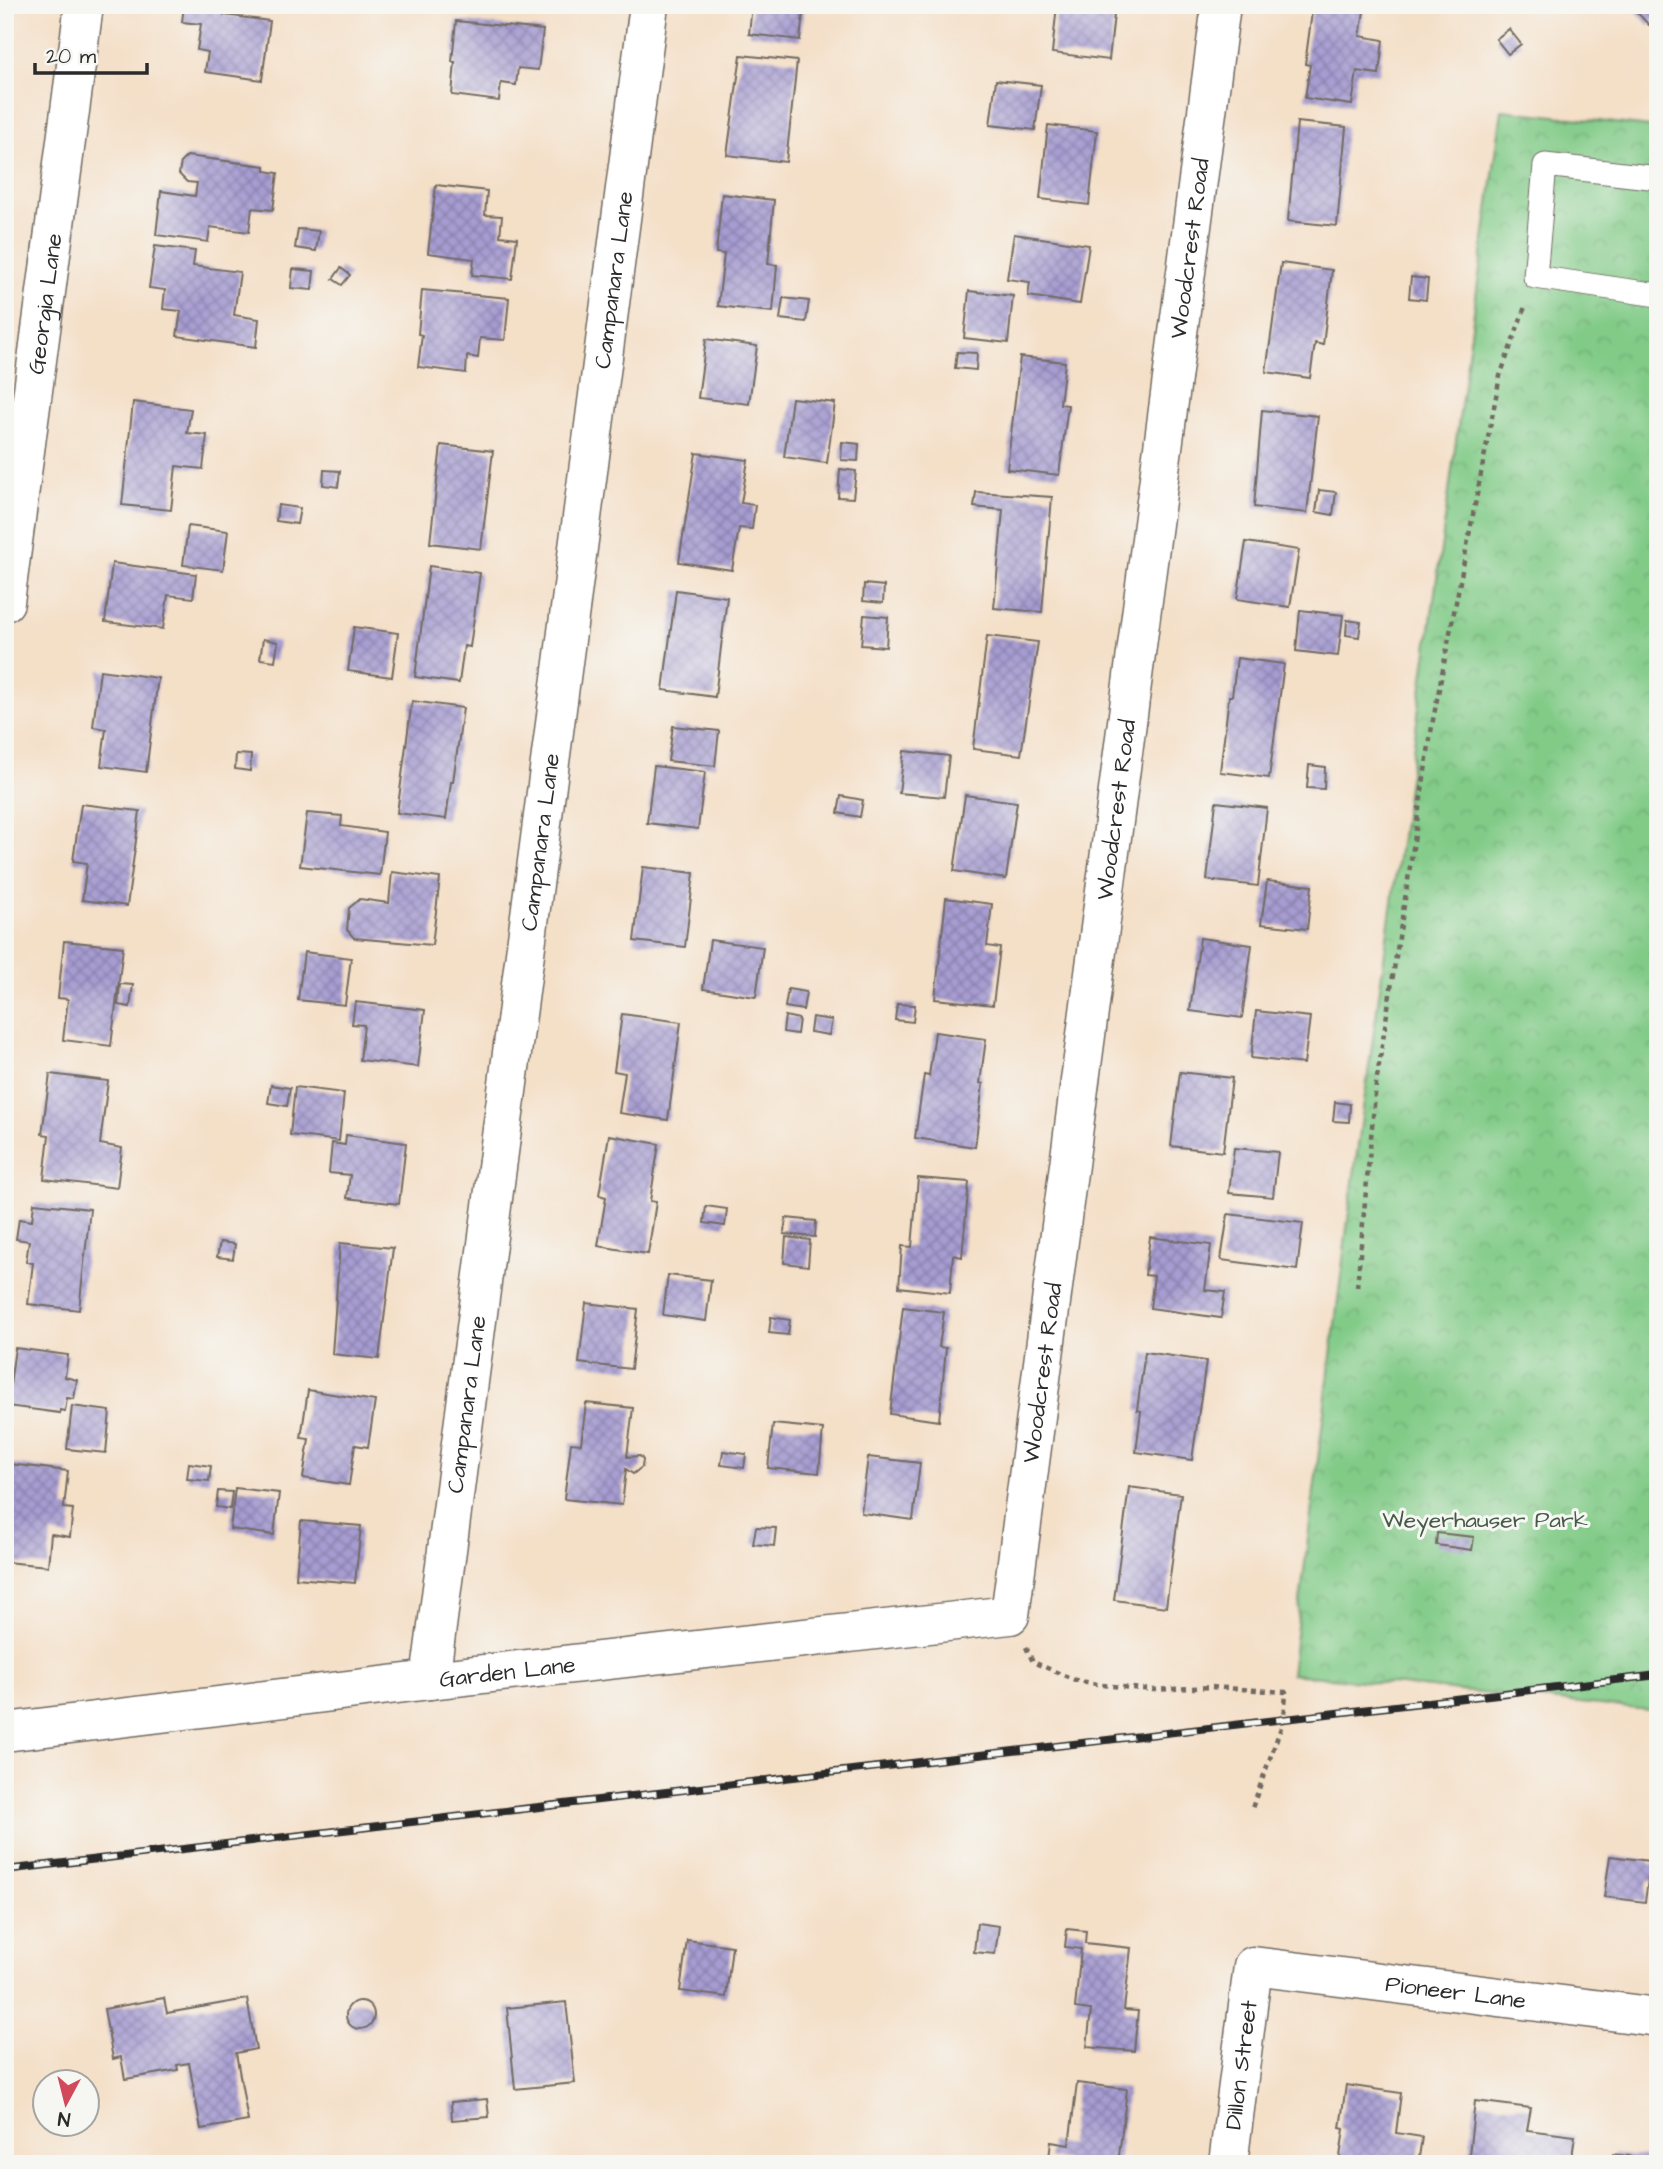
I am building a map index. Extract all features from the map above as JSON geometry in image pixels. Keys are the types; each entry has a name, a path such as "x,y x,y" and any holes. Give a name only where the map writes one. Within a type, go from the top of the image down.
{"street":[{"name":"Georgia Lane","path":"5,602 84,5"},
{"name":"Campanara Lane","path":"430,1680 649,5"},
{"name":"Woodcrest Road","path":"1010,1615 1221,5"},
{"name":"Garden Lane","path":"5,1732 430,1680 1010,1615"},
{"name":"Pioneer Lane","path":"1253,1966 1658,2017"},
{"name":"Dillon Street","path":"1228,2164 1253,1966"}],"lane":[{"path":"1658,178 1545,164 1535,277 1658,295"}],"path":[{"path":"1357,1287 1376,1084 1433,720 1500,376 1535,277"},
{"path":"1010,1615 1033,1662 1075,1679 1153,1690 1211,1688 1286,1692 1284,1719 1251,1811"}],"green space":[{"name":"Weyerhauser Park","path":"1502,110 1658,128 1658,1711 1291,1674 1351,1196"}],"building":[{"path":"184,5 225,5 224,15 270,21 262,80 205,72 208,52 197,50 201,24 182,22"},
{"path":"752,5 804,5 800,40 749,34"},
{"path":"1057,5 1115,5 1109,60 1052,53"},
{"path":"1313,5 1365,5 1360,36 1383,40 1379,74 1357,71 1352,105 1305,98 1310,65 1305,64"},
{"path":"1638,5 1651,5 1658,12 1658,16 1649,25 1634,9"},
{"path":"456,21 543,30 538,70 518,68 516,85 501,83 499,101 452,95"},
{"path":"1509,29 1521,44 1508,54 1496,39"},
{"path":"741,55 797,61 786,162 727,155"},
{"path":"996,80 1041,85 1035,130 990,125"},
{"path":"1297,122 1346,127 1337,226 1288,221"},
{"path":"1048,125 1097,131 1089,205 1040,199"},
{"path":"187,156 265,166 265,171 278,173 273,210 252,208 249,232 210,227 208,242 156,235 161,191 195,196 197,183 187,182 179,174 181,162"},
{"path":"436,185 487,191 485,215 502,216 500,236 517,238 512,279 472,275 474,259 428,253"},
{"path":"722,194 774,200 768,264 777,265 773,312 718,306 724,254 716,253"},
{"path":"298,229 319,231 316,251 295,248"},
{"path":"1014,234 1089,245 1080,304 1028,296 1030,282 1007,279"},
{"path":"155,246 195,251 193,266 240,272 234,315 259,319 256,347 177,336 181,311 163,309 165,290 149,288"},
{"path":"1281,263 1332,270 1323,345 1315,343 1310,378 1266,372"},
{"path":"341,268 350,275 342,285 333,279"},
{"path":"293,269 314,271 312,290 291,288"},
{"path":"1411,277 1428,279 1426,300 1409,298"},
{"path":"422,290 509,298 505,340 480,338 478,358 467,356 466,373 418,367 422,335 418,334"},
{"path":"969,291 1013,296 1008,343 964,338"},
{"path":"783,298 809,301 806,322 780,319"},
{"path":"706,339 757,346 749,404 698,398"},
{"path":"957,352 977,353 976,370 955,368"},
{"path":"1020,357 1065,362 1060,404 1068,405 1059,475 1007,469"},
{"path":"792,398 835,403 827,463 784,457"},
{"path":"133,402 191,409 187,433 207,435 203,469 176,466 171,510 122,505"},
{"path":"1262,410 1318,416 1307,513 1254,507"},
{"path":"842,442 859,444 858,461 841,460"},
{"path":"441,445 493,451 481,549 430,543"},
{"path":"696,453 748,460 741,503 755,505 752,529 739,528 732,570 679,562"},
{"path":"840,469 856,471 853,498 838,497"},
{"path":"324,470 340,471 338,487 323,485"},
{"path":"1319,490 1336,492 1333,515 1316,512"},
{"path":"976,492 1052,497 1042,612 994,608 1003,510 974,507"},
{"path":"278,505 300,508 297,524 276,521"},
{"path":"188,526 228,531 223,570 183,565"},
{"path":"1246,542 1299,550 1290,607 1237,599"},
{"path":"112,563 196,574 193,598 168,595 163,629 105,622"},
{"path":"429,566 480,573 470,647 464,646 459,683 415,677"},
{"path":"864,584 884,586 883,603 863,601"},
{"path":"676,590 727,597 715,697 663,690"},
{"path":"1300,610 1343,615 1338,656 1296,651"},
{"path":"864,615 888,617 886,647 861,645"},
{"path":"1347,620 1361,622 1359,637 1346,635"},
{"path":"354,627 398,633 392,677 348,671"},
{"path":"987,636 1038,642 1021,755 973,749"},
{"path":"263,639 278,642 275,661 260,659"},
{"path":"1237,658 1284,664 1269,778 1220,772 1229,696 1232,696"},
{"path":"100,670 158,678 146,772 101,766 106,729 93,727"},
{"path":"412,701 463,708 446,819 397,813"},
{"path":"673,726 719,731 715,766 668,761"},
{"path":"904,751 949,756 944,797 899,793"},
{"path":"236,754 251,755 250,771 235,769"},
{"path":"1309,765 1325,767 1324,789 1307,788"},
{"path":"654,766 705,772 698,829 647,823"},
{"path":"965,795 1017,802 1006,879 954,871"},
{"path":"841,796 863,800 860,817 838,813"},
{"path":"1216,802 1267,808 1258,886 1207,880"},
{"path":"81,804 140,811 127,906 82,900 87,863 73,861"},
{"path":"307,813 342,816 341,826 385,832 380,875 300,866"},
{"path":"643,867 694,873 685,947 634,941"},
{"path":"392,872 440,878 432,945 354,938 347,930 349,908 360,899 389,903"},
{"path":"1267,881 1312,886 1307,929 1261,924"},
{"path":"946,898 992,904 987,946 1000,948 993,1005 935,999"},
{"path":"1200,938 1252,945 1242,1018 1190,1011"},
{"path":"710,940 763,947 756,997 703,989"},
{"path":"64,941 123,947 111,1046 63,1040 68,999 58,998"},
{"path":"304,952 351,958 345,1005 298,1000"},
{"path":"120,984 133,985 130,1007 118,1005"},
{"path":"788,989 806,992 803,1010 785,1007"},
{"path":"355,1002 425,1010 418,1067 360,1060 364,1025 352,1024"},
{"path":"897,1004 915,1005 913,1022 895,1020"},
{"path":"1256,1011 1310,1017 1304,1064 1251,1058"},
{"path":"622,1014 681,1022 668,1120 619,1113 625,1073 614,1071"},
{"path":"785,1016 799,1019 797,1034 783,1032"},
{"path":"812,1017 832,1020 829,1035 810,1032"},
{"path":"935,1032 986,1039 975,1147 915,1138 924,1075 929,1076"},
{"path":"1180,1072 1232,1078 1223,1152 1171,1146"},
{"path":"50,1074 108,1081 100,1144 122,1148 117,1188 44,1179 49,1135 42,1134"},
{"path":"271,1085 290,1088 287,1106 268,1103"},
{"path":"295,1087 344,1093 339,1141 290,1135"},
{"path":"1335,1102 1350,1104 1349,1122 1333,1121"},
{"path":"346,1135 406,1143 399,1204 347,1198 350,1175 329,1173 332,1143 345,1145"},
{"path":"609,1135 659,1144 650,1201 656,1202 648,1254 598,1246 606,1197 599,1195"},
{"path":"1234,1148 1278,1152 1273,1197 1229,1193"},
{"path":"918,1178 969,1182 962,1257 953,1255 950,1293 899,1287 902,1246 912,1247"},
{"path":"34,1203 90,1209 79,1310 28,1304 33,1263 26,1262 29,1241 16,1239 19,1219 32,1221"},
{"path":"706,1206 727,1209 725,1226 704,1223"},
{"path":"1228,1214 1303,1223 1297,1270 1221,1260"},
{"path":"786,1218 816,1221 815,1237 784,1234"},
{"path":"786,1237 810,1240 808,1266 784,1263"},
{"path":"1150,1237 1211,1245 1205,1290 1225,1292 1221,1318 1150,1308 1154,1276 1145,1275"},
{"path":"220,1242 235,1244 233,1259 217,1257"},
{"path":"340,1243 393,1248 379,1359 332,1354"},
{"path":"668,1275 711,1280 706,1321 663,1315"},
{"path":"586,1303 638,1309 631,1369 579,1363"},
{"path":"903,1307 944,1312 939,1347 946,1348 939,1421 890,1414"},
{"path":"771,1317 790,1320 788,1335 769,1333"},
{"path":"15,1348 68,1355 65,1377 77,1380 74,1399 67,1398 65,1411 60,1410 60,1413 7,1406"},
{"path":"1145,1352 1206,1361 1192,1460 1136,1452 1141,1411 1137,1410"},
{"path":"308,1390 375,1401 368,1447 355,1445 349,1485 303,1478 309,1439 301,1438"},
{"path":"586,1403 633,1408 627,1457 640,1456 643,1460 642,1467 633,1474 626,1469 622,1505 564,1499 571,1443 581,1444"},
{"path":"72,1406 110,1411 106,1453 67,1449"},
{"path":"773,1424 823,1429 819,1473 768,1468"},
{"path":"723,1451 746,1454 744,1468 721,1465"},
{"path":"868,1457 920,1463 913,1520 861,1513"},
{"path":"189,1463 211,1466 209,1481 187,1479"},
{"path":"9,1464 68,1471 64,1508 73,1509 70,1537 51,1534 48,1566 5,1562 5,1498"},
{"path":"1129,1487 1181,1494 1166,1607 1114,1600"},
{"path":"235,1488 279,1493 274,1535 230,1529"},
{"path":"218,1491 232,1492 230,1509 216,1507"},
{"path":"301,1521 361,1526 355,1583 296,1578"},
{"path":"756,1527 776,1528 774,1546 753,1544"},
{"path":"1437,1533 1474,1537 1472,1550 1436,1545"},
{"path":"1610,1856 1649,1861 1649,1864 1658,1865 1658,1881 1648,1880 1645,1902 1604,1897"},
{"path":"977,1923 999,1926 995,1954 974,1952"},
{"path":"1067,1929 1086,1931 1085,1943 1131,1948 1124,2010 1138,2011 1134,2051 1087,2047 1091,2010 1075,2008 1081,1949 1065,1947"},
{"path":"687,1940 732,1946 726,1997 680,1991"},
{"path":"164,1998 167,2013 247,1999 256,2049 236,2053 248,2121 201,2129 189,2063 177,2065 178,2070 125,2079 121,2057 113,2059 104,2009"},
{"path":"360,2001 370,2005 374,2015 370,2025 360,2029 350,2025 346,2015 350,2005"},
{"path":"566,2002 575,2083 515,2089 507,2008"},
{"path":"1077,2083 1127,2089 1118,2164 1066,2164 1067,2161 1049,2158 1051,2142 1069,2145"},
{"path":"1346,2085 1401,2093 1396,2133 1422,2137 1418,2164 1339,2164 1344,2129 1340,2128"},
{"path":"487,2099 489,2117 452,2120 451,2102"},
{"path":"1475,2101 1531,2108 1527,2130 1575,2136 1571,2164 1468,2164"},
{"path":"1656,2152 1658,2164 1611,2164 1613,2154 1655,2159"}],"railway":[{"path":"5,1870 1658,1675"}]}
